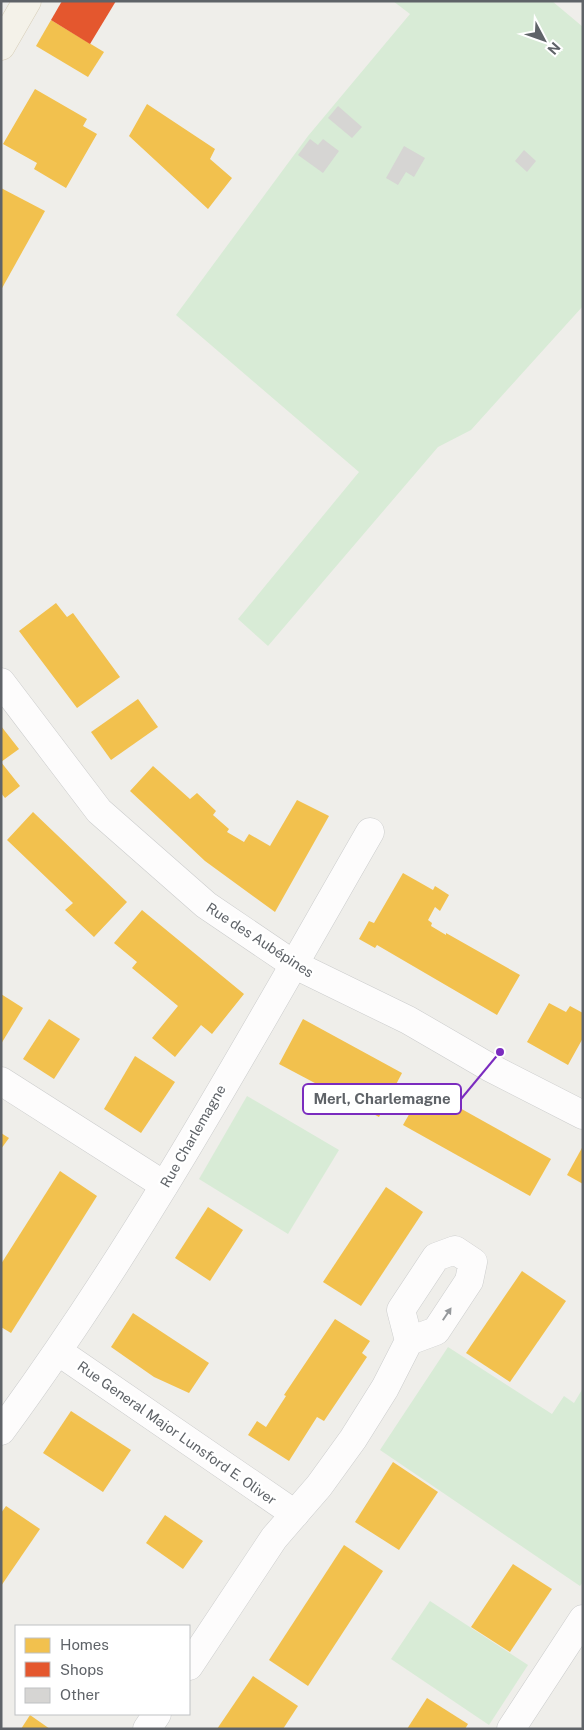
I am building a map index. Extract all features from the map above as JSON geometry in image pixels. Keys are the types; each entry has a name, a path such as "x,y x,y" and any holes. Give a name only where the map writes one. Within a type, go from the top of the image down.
{"main road":[{"path":"1,46 27,1"}],"street":[{"name":"Rue des Aubépines","path":"1,682 100,811 206,905 293,964 408,1020 489,1067 583,1115"},
{"name":"Rue Charlemagne","path":"1,1431 60,1352 164,1185 370,832"},
{"path":"1,1081 164,1185"},
{"path":"190,1664 274,1538 319,1486 354,1439 386,1388 409,1341"},
{"name":"Rue General Major Lunsford E. Oliver","path":"60,1352 295,1514"},
{"path":"510,1729 583,1619"},
{"path":"147,1729 156,1715"}],"green space":[{"path":"393,1 552,1 583,27 583,306 471,430 438,447 268,646 238,619 359,472 176,315 308,136 410,14"},
{"path":"247,1096 339,1150 288,1234 199,1179"},
{"path":"448,1347 552,1414 564,1396 574,1403 583,1388 583,1582 580,1586 380,1450"},
{"path":"430,1601 528,1665 489,1725 391,1659"}],"building: Homes":[{"path":"51,20 104,52 88,77 36,46"},
{"path":"35,89 87,119 83,126 97,134 66,188 34,169 37,163 3,144"},
{"path":"147,104 215,149 210,159 232,178 208,209 129,136"},
{"path":"1,188 45,211 1,290"},
{"path":"56,603 67,617 73,613 120,677 77,708 19,631"},
{"path":"138,699 158,727 111,760 91,732"},
{"path":"1,726 19,749 1,762"},
{"path":"1,762 20,786 5,798 1,793"},
{"path":"153,766 190,799 197,793 216,811 213,815 229,829 227,832 244,842 249,834 270,846 297,800 329,816 275,912 205,861 130,791"},
{"path":"33,812 127,902 94,937 65,910 73,903 7,840"},
{"path":"403,873 433,890 435,886 449,895 440,911 435,907 428,920 432,923 431,926 520,975 497,1015 377,945 375,948 359,939 369,921 374,923"},
{"path":"142,910 244,994 212,1034 201,1025 175,1057 152,1038 178,1006 132,968 137,962 114,943"},
{"path":"1,994 23,1008 1,1044"},
{"path":"549,1003 566,1012 570,1006 583,1013 583,1038 568,1065 527,1042"},
{"path":"49,1019 80,1039 54,1079 23,1059"},
{"path":"303,1019 402,1073 379,1117 279,1064"},
{"path":"135,1056 175,1082 141,1133 104,1109"},
{"path":"424,1088 551,1159 530,1196 403,1125"},
{"path":"1,1133 9,1138 1,1149"},
{"path":"583,1146 583,1184 567,1175"},
{"path":"60,1171 97,1196 11,1333 1,1327 1,1264"},
{"path":"386,1187 423,1212 361,1306 323,1282"},
{"path":"208,1207 243,1230 210,1281 175,1258"},
{"path":"522,1271 566,1301 510,1382 466,1353"},
{"path":"133,1313 209,1363 189,1393 154,1377 111,1347"},
{"path":"335,1319 370,1341 362,1353 367,1357 324,1421 317,1417 289,1461 248,1435 257,1421 266,1427 286,1396 284,1395"},
{"path":"71,1411 131,1450 103,1492 43,1453"},
{"path":"393,1462 438,1492 399,1550 355,1522"},
{"path":"6,1506 40,1529 1,1586 1,1513"},
{"path":"165,1515 203,1541 183,1569 146,1543"},
{"path":"344,1545 383,1571 308,1686 269,1660"},
{"path":"513,1564 552,1589 510,1652 471,1627"},
{"path":"253,1676 298,1706 283,1729 217,1729"},
{"path":"427,1698 468,1724 465,1729 407,1729"},
{"path":"30,1715 50,1729 21,1729"}],"building: Shops":[{"path":"62,1 116,1 90,44 51,20"}],"building: Other":[{"path":"338,106 362,127 352,138 328,118"},
{"path":"310,139 318,145 323,139 339,151 323,173 298,155"},
{"path":"404,146 425,158 414,177 406,172 398,185 386,178"},
{"path":"524,150 536,161 527,172 515,161"}],"place":[{"name":"Merl, Charlemagne","path":"500,1052"}]}
